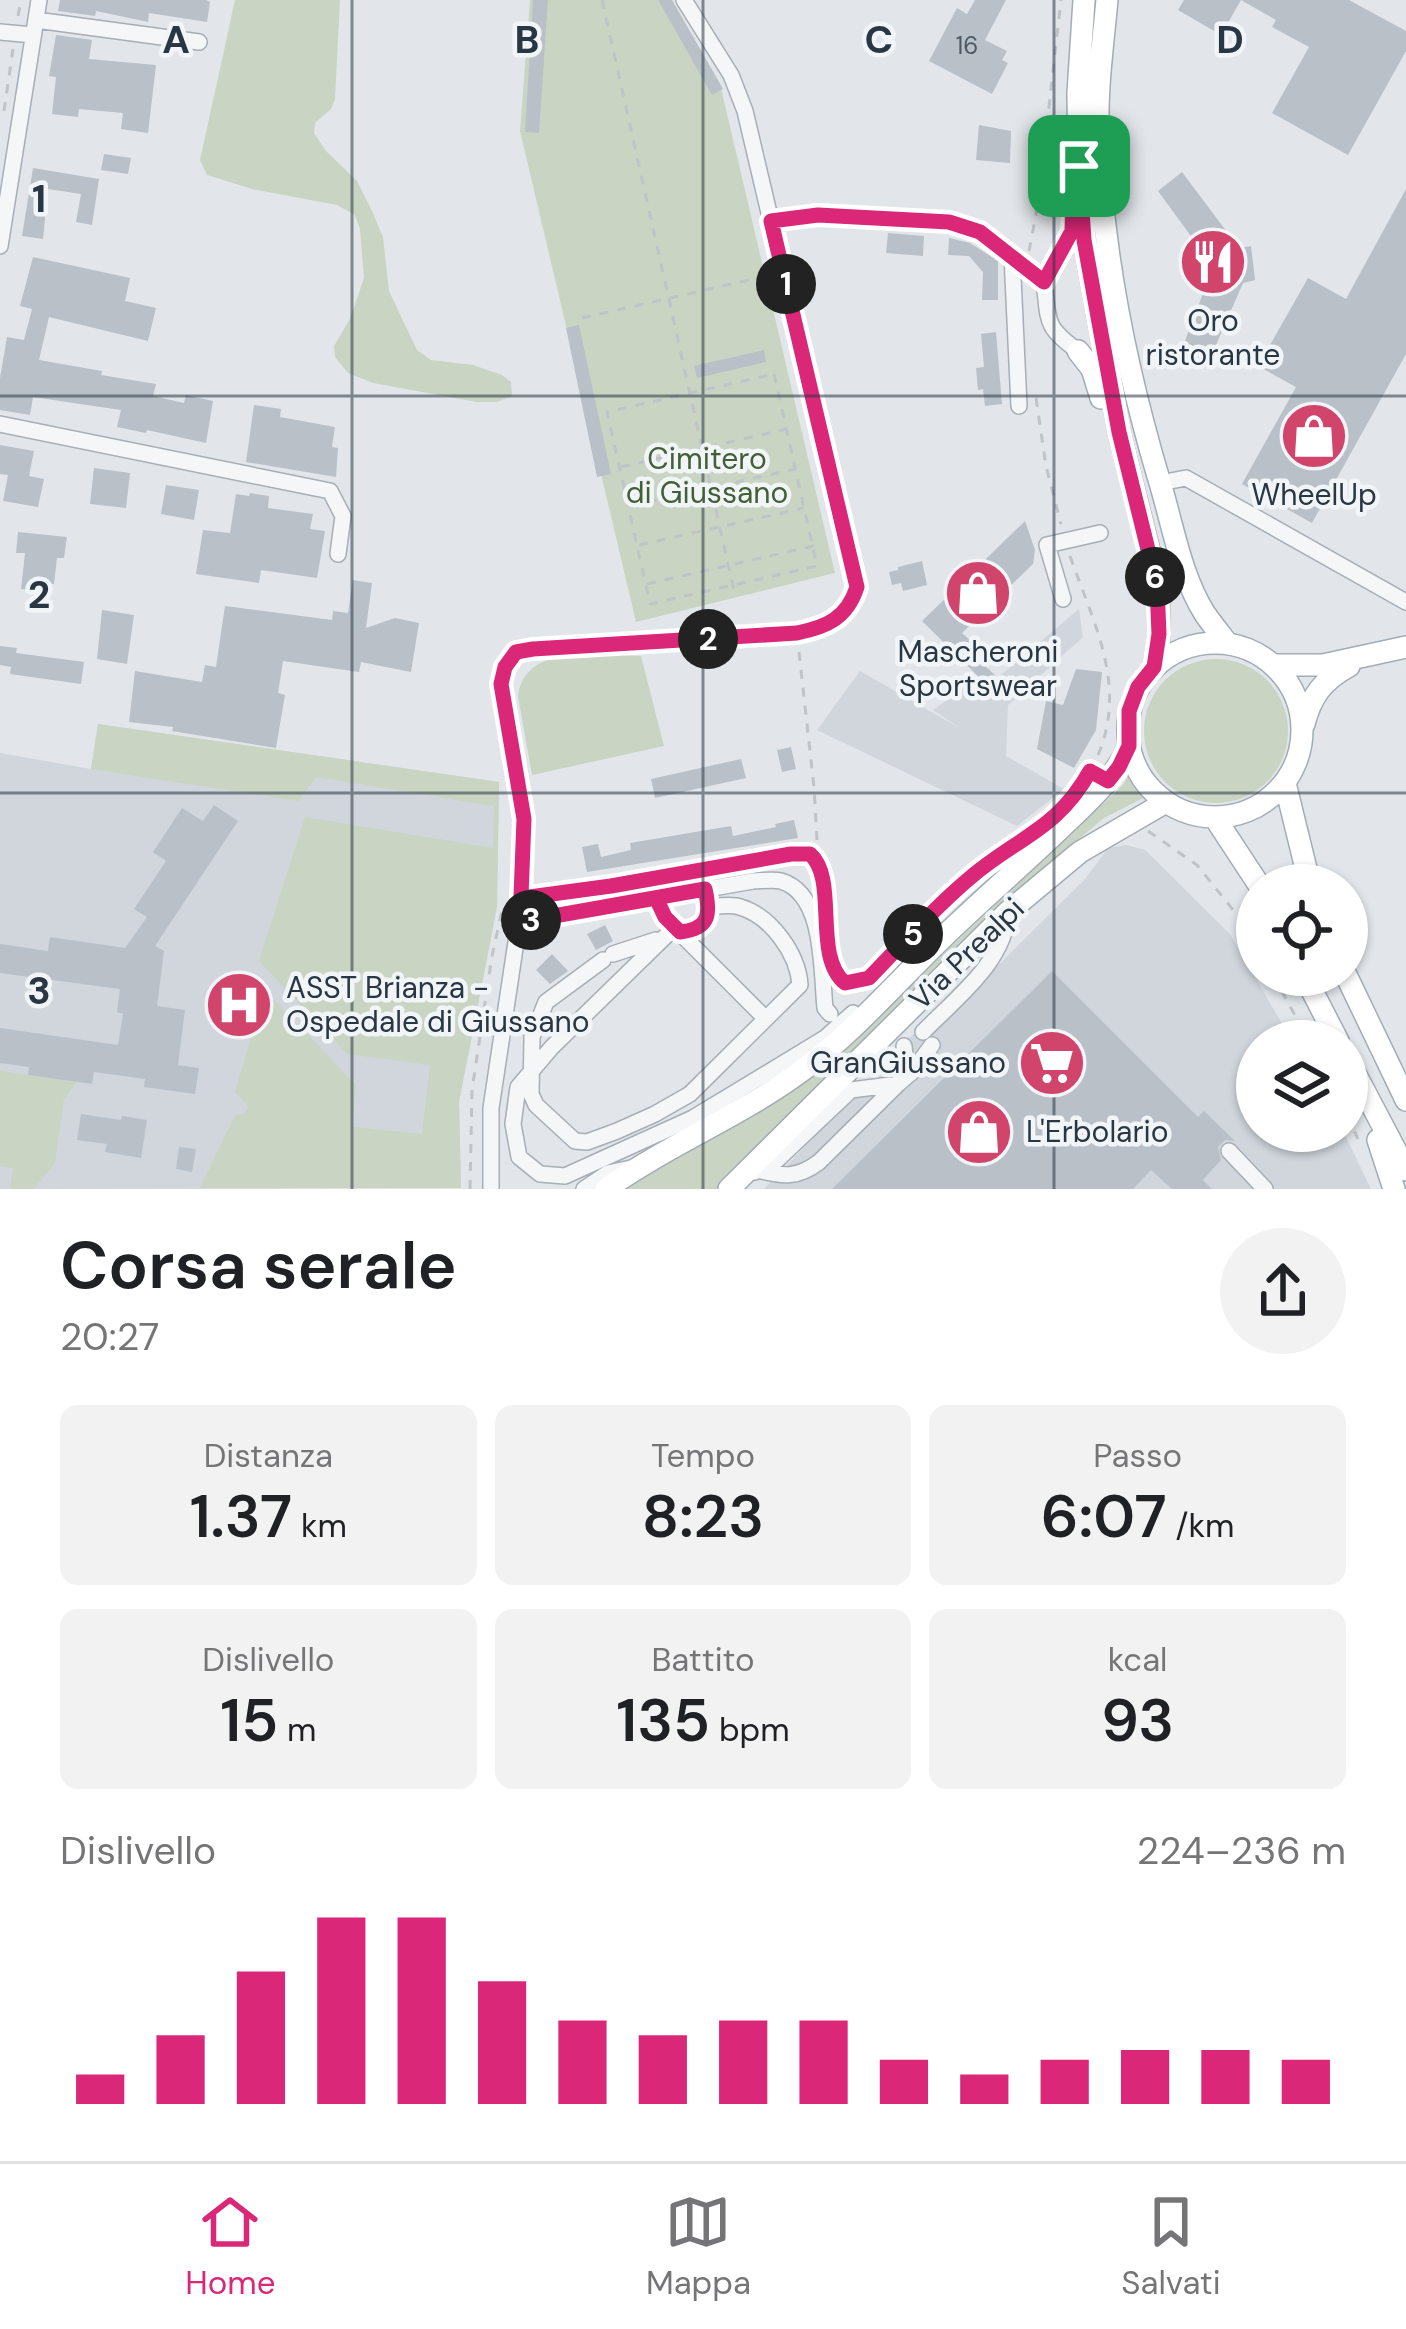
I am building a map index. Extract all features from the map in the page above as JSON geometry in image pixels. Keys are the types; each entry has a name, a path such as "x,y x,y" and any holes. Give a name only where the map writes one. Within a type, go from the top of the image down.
{"main road":[{"path":"1084,0 1078,93 1084,240 1119,432 1157,586 1159,634 1154,667"},
{"path":"1108,0 1098,128 1114,284 1130,369 1189,580 1203,612 1227,644"},
{"path":"1035,275 1072,231 1079,166"},
{"path":"1078,351 1092,370 1102,404 1119,432"},
{"path":"1303,730 1296,695 1274,665 1244,647 1227,644 1201,644 1176,652 1154,667 1138,687 1129,711 1129,746 1142,779 1166,802 1194,815 1241,814 1266,802 1295,767 1309,706 1321,685 1373,655"},
{"path":"1274,665 1323,665 1406,647"},
{"name":"Via Prealpi","path":"606,1189 759,1099 836,1043 1108,781 1129,746"},
{"path":"1285,783 1305,864"},
{"name":"Via Prealpi","path":"733,1185 1008,912 1079,852 1166,802"},
{"path":"1215,818 1245,864"},
{"path":"1356,996 1406,1100"},
{"path":"1368,1097 1406,1170"},
{"path":"1368,1117 1394,1189"}],"street":[{"path":"0,246 21,30 39,0"},
{"path":"491,1189 490,1108 522,898 524,819 501,684 505,667 516,652 533,649 823,628 851,604 857,587 739,95 684,0"},
{"path":"21,30 199,42"},
{"path":"771,221 818,215 949,222 980,232 1035,275 1052,331 1078,351"},
{"path":"1012,256 1019,406"},
{"path":"0,424 330,491 343,517 338,554"},
{"path":"1160,482 1186,478 1406,602"},
{"path":"1063,598 1047,545 1100,533"},
{"path":"707,898 753,881 780,880 799,891 814,910 825,1008 830,1014"},
{"path":"520,922 656,898 707,898 739,906 760,918 790,946 799,969 800,985 690,1094 656,1114 587,1142 575,1141 536,1106 531,1094 532,1037 546,1002 608,957 673,932 694,931 707,920 707,898"},
{"path":"656,898 673,932 766,1019"},
{"name":"Via Prealpi","path":"758,1170 790,1177 805,1173 913,1071 928,1039 982,971 1007,929 1008,912"},
{"path":"673,932 518,1088 514,1124 519,1157 539,1174 565,1176 694,1118 825,1038 905,962 929,951"},
{"path":"898,1084 905,1069 902,1031 951,983 971,948"},
{"path":"904,1046 914,1049 928,1039"},
{"name":"Via Prealpi","path":"733,1185 777,1160 851,1090 898,1084"},
{"path":"1229,1151 1265,1189"},
{"path":"584,1189 608,1173 640,1166"}],"path":[{"path":"3,117 21,30 21,0"},
{"path":"602,0 735,595"},
{"path":"1035,275 1038,204 1061,0"},
{"path":"582,318 753,279"},
{"path":"774,374 817,566 650,604 620,467 607,412 774,374"},
{"path":"1034,388 1046,466 1066,541 1107,660 1111,711 1103,748 1090,771 1108,781"},
{"path":"620,467 789,429"},
{"path":"628,507 795,469"},
{"path":"637,546 804,508"},
{"path":"646,584 813,546"},
{"path":"797,633 824,902"},
{"path":"1137,818 1143,828 1197,866 1236,914"},
{"path":"832,967 845,983 869,978 972,876 1009,851"},
{"path":"470,1189 472,1090 503,904 791,854 810,854 818,861"}],"shaded area":[{"path":"1079,609 1083,637 1008,705 1006,756 1064,789 1017,826 817,730 860,671 961,729 933,710 973,681 988,686"},
{"name":"ASST Brianza - Ospedale di Giussano","path":"98,724 499,782 497,907 459,1102 461,1188 0,1189 0,753 91,769"},
{"path":"1127,845 1145,850 1230,934 1236,944 1236,996 1266,996 1280,1020 1236,1020 1236,1152 1353,1152 1371,1189 764,1189 919,1028 928,1035 1085,879 1108,848"}],"green space":[{"path":"235,0 340,0 335,99 315,123 314,133 357,181 372,211 383,237 389,291 417,350 431,360 473,365 502,375 511,382 512,396 477,402 373,383 348,373 335,357 334,346 350,319 364,278 355,215 337,205 207,175 200,160"},
{"name":"Cimitero di Giussano","path":"530,0 672,0 720,84 835,573 636,622 520,131"},
{"path":"586,654 641,656 664,746 532,775 518,696 534,667"},
{"path":"1216,659 1244,664 1267,680 1283,703 1288,731 1283,759 1267,782 1244,798 1216,803 1188,798 1165,782 1149,759 1144,731 1149,703 1165,680 1188,664"},
{"path":"98,724 499,782 497,907 459,1102 461,1188 200,1188 235,1115 249,1107 235,1092 258,1014 245,996 253,978 356,1085 352,1127 422,1134 430,1065 347,1054 259,961 305,817 493,848 494,806 316,777 299,801 91,769"},
{"path":"1130,772 1149,795 1104,818 1074,843 716,1189 622,1189 842,1049 1123,785"},
{"path":"0,1071 77,1082 64,1099 55,1163 34,1189 10,1189 13,1168 0,1166"}],"building":[{"path":"60,0 210,2 207,22 149,13 148,22 96,11 95,16 58,11"},
{"path":"533,0 548,0 539,133 525,132"},
{"path":"658,0 672,0 723,89 712,95"},
{"path":"975,0 1006,0 985,40 1007,51 1002,60 1008,63 992,94 929,61 957,8 967,14"},
{"path":"1184,0 1241,0 1221,35 1178,10"},
{"path":"1241,0 1349,0 1406,31 1406,51 1348,155 1272,113 1309,47 1272,27 1276,20"},
{"path":"56,35 92,40 89,59 156,65 148,133 121,129 123,113 79,109 78,117 52,114 56,77 49,76"},
{"path":"979,125 1011,131 1010,163 976,160"},
{"path":"104,154 131,158 128,174 101,170"},
{"path":"33,168 99,179 92,225 76,222 81,194 48,189 43,239 22,236"},
{"path":"1182,172 1239,248 1251,246 1255,280 1243,283 1206,368 1178,359 1207,283 1204,254 1158,191"},
{"name":"WheelUp","path":"1406,189 1406,354 1312,523 1242,484 1296,387 1258,366 1308,278 1346,299"},
{"path":"888,233 924,236 923,256 886,253"},
{"path":"949,238 970,243 998,261 998,300 982,300 983,272 969,256 948,255"},
{"path":"33,257 130,278 125,301 156,308 148,341 49,317 39,360 156,384 153,396 184,403 186,395 213,401 206,443 117,427 121,410 33,397 30,415 0,410 7,337 24,340 32,309 20,306"},
{"path":"579,325 611,474 597,477 566,328"},
{"path":"996,332 1002,404 985,406 976,368 984,367 981,334"},
{"path":"764,350 766,362 697,378 694,366"},
{"path":"254,405 281,409 280,417 335,427 336,477 246,462"},
{"path":"0,445 34,451 29,476 44,479 38,507 3,501 8,475 0,474"},
{"path":"94,468 130,473 126,508 90,504"},
{"path":"166,485 199,490 194,520 161,514"},
{"path":"236,494 269,496 268,508 313,514 310,529 325,531 317,578 261,570 259,583 196,574 203,530 230,533"},
{"name":"Mascheroni Sportswear","path":"1025,521 1035,550 1033,564 962,633 979,648 973,655 1006,685 997,695 922,621"},
{"path":"18,532 67,537 64,558 57,558 54,584 42,583 41,591 21,589 25,553 16,553"},
{"path":"922,561 927,585 903,591 901,583 892,585 889,572"},
{"path":"353,580 372,583 366,628 395,618 419,623 411,672 361,662 359,672 283,661 278,693 285,695 276,748 129,722 135,671 202,682 205,665 216,667 225,606 332,620 333,611 348,613"},
{"path":"102,610 134,615 127,664 97,659"},
{"path":"0,646 17,648 16,653 84,662 81,684 10,674 11,667 0,665"},
{"path":"1076,669 1102,672 1096,730 1074,768 1037,749 1046,701 1063,705"},
{"path":"791,747 796,769 782,772 777,750"},
{"path":"741,759 746,778 655,798 651,779"},
{"path":"214,805 238,821 155,946 164,951 157,1006 185,1010 178,1065 199,1068 195,1094 144,1087 145,1079 94,1072 92,1084 28,1075 29,1067 0,1063 0,1028 118,1045 123,1014 117,1012 120,989 0,973 0,944 48,951 50,937 125,948 147,917 134,909 166,861 153,852 182,808 203,821"},
{"path":"794,820 798,838 587,872 582,847 598,844 601,857 631,850 630,843 731,826 733,836"},
{"path":"605,925 613,941 596,950 587,934"},
{"path":"552,954 568,971 550,984 536,970"},
{"name":"GranGiussano","path":"1052,971 1198,1117 1204,1111 1235,1141 1225,1140 1218,1147 1221,1160 1203,1180 1212,1189 1172,1189 1151,1170 1133,1189 832,1189"},
{"path":"81,1114 147,1120 141,1158 105,1152 107,1144 77,1140"},
{"path":"179,1147 196,1149 192,1172 176,1169"}],"place":[{"name":"Oro ristorante","path":"1213,262"},
{"name":"WheelUp","path":"1314,436"},
{"name":"Mascheroni Sportswear","path":"978,593"},
{"name":"ASST Brianza - Ospedale di Giussano","path":"239,1005"},
{"name":"GranGiussano","path":"1052,1063"},
{"name":"L'Erbolario","path":"979,1132"}],"route":[{"path":"1079,166 1072,231 1044,282 980,232 949,222 818,215 771,221 857,587 851,604 823,628 797,633 516,652 501,684 524,819 520,922 705,889 707,920 694,931 680,932 665,917 656,898 520,922 522,898 810,854 818,861 832,967 845,983 855,983 869,978 972,876 1039,832 1076,796 1090,771 1108,781 1119,767 1129,746 1129,711 1138,687 1154,667 1159,634 1157,586 1119,432 1084,240 1079,166"}]}
